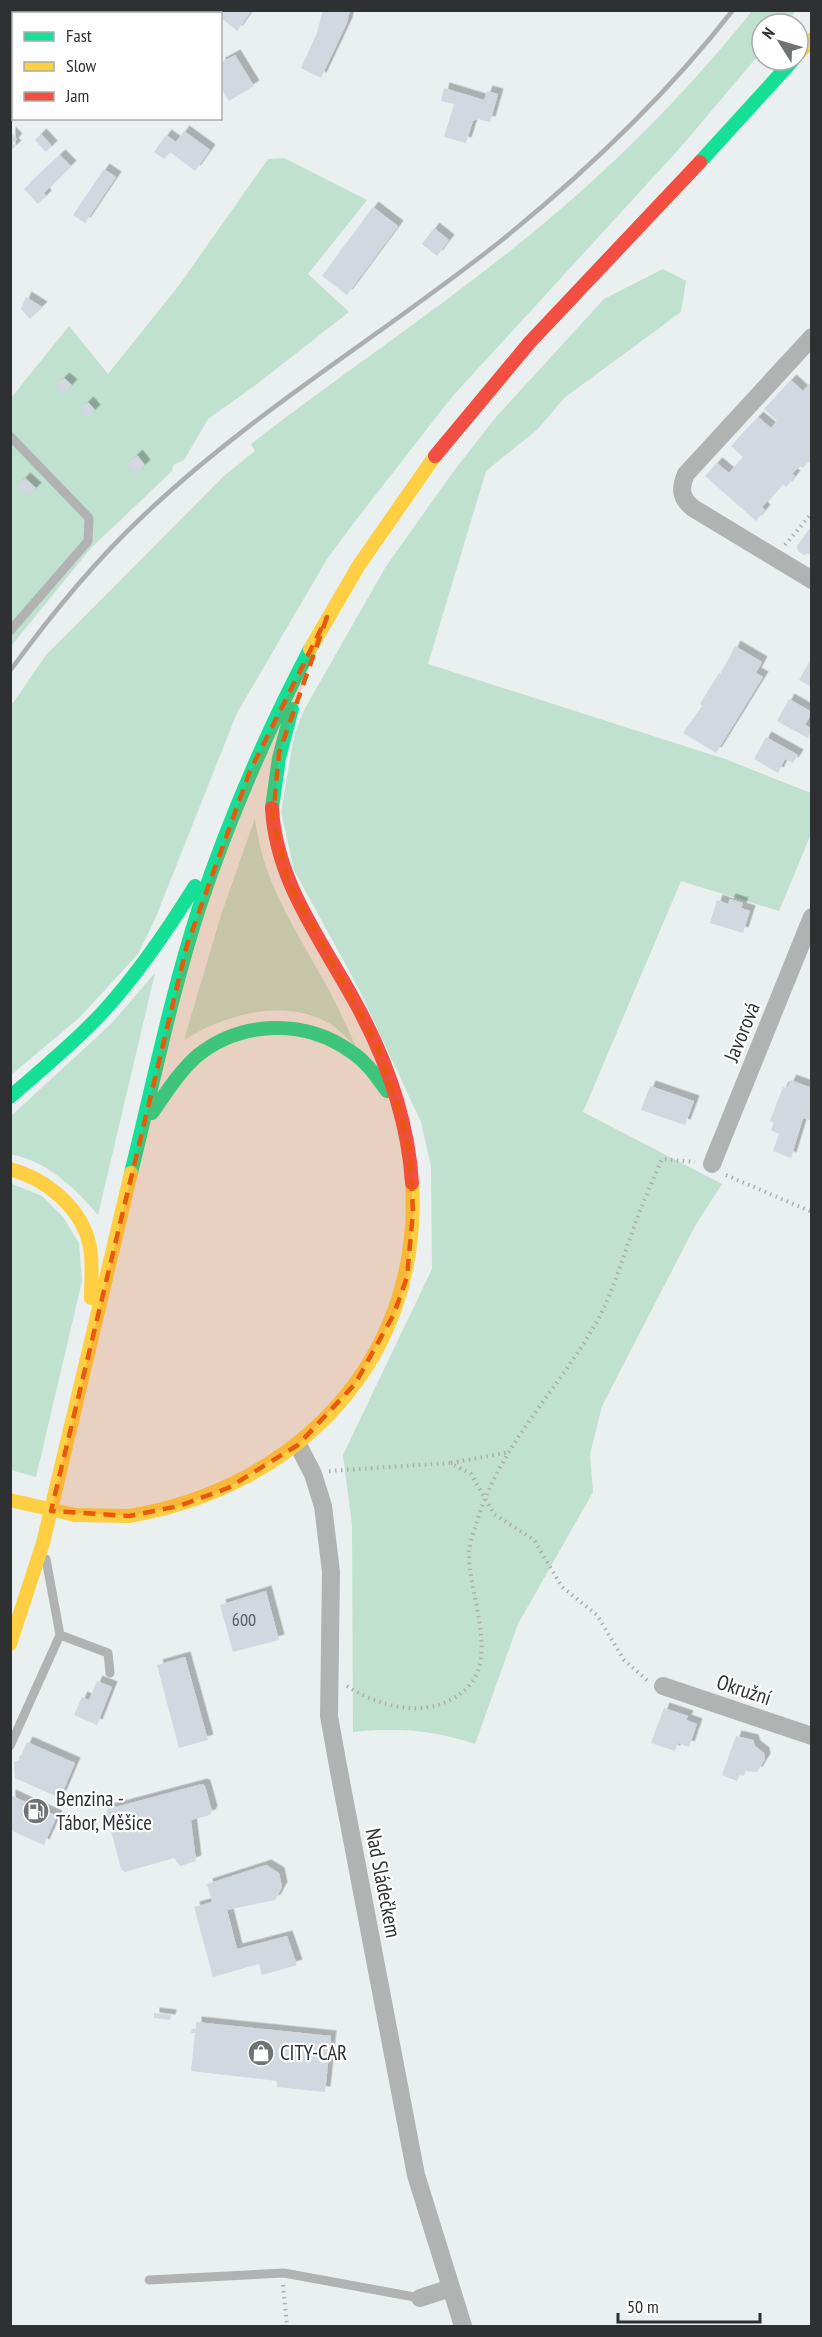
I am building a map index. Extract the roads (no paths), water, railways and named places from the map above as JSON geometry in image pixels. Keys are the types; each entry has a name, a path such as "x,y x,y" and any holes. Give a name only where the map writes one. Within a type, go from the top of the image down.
{"main road":[{"path":"10,1644 43,1543 184,954 224,834 265,736 327,617 402,499 454,431 561,309 782,72"},
{"path":"10,1500 75,1515 129,1516 179,1506 228,1488 298,1445 333,1411 355,1384 394,1314 407,1277 413,1212 410,1152 401,1115 377,1044 298,904 276,841 272,792 274,771 293,706 327,617"},
{"path":"10,1097 85,1030 113,1000 180,910 224,834"},
{"path":"144,1125 181,1072 204,1051 246,1031 283,1025 316,1032 345,1047 383,1085 401,1115"},
{"path":"10,1169 30,1175 54,1191 74,1213 89,1242 92,1266 91,1298 84,1378"}],"street":[{"path":"810,339 686,474 681,487 683,496 693,508 812,580"},
{"name":"Javorová","path":"712,1164 812,917"},
{"name":"Nad Sládečkem","path":"298,1445 313,1474 323,1506 331,1572 330,1716 334,1746 416,2175 463,2326"},
{"name":"Okružní","path":"663,1686 812,1736"},
{"path":"420,2298 451,2288"}],"lane":[{"path":"10,436 89,518 88,541 10,631"},
{"path":"10,1746 60,1635 43,1543"},
{"path":"60,1635 108,1653 110,1673"},
{"path":"149,2280 284,2273 420,2298"}],"railway":[{"path":"10,671 73,591 142,517 184,479 273,408 457,275 534,214 595,160 653,102 681,73 733,10"}],"place":[{"name":"Benzina - Tábor, Měšice","path":"36,1811"},
{"name":"CITY-CAR","path":"261,2053"}]}
